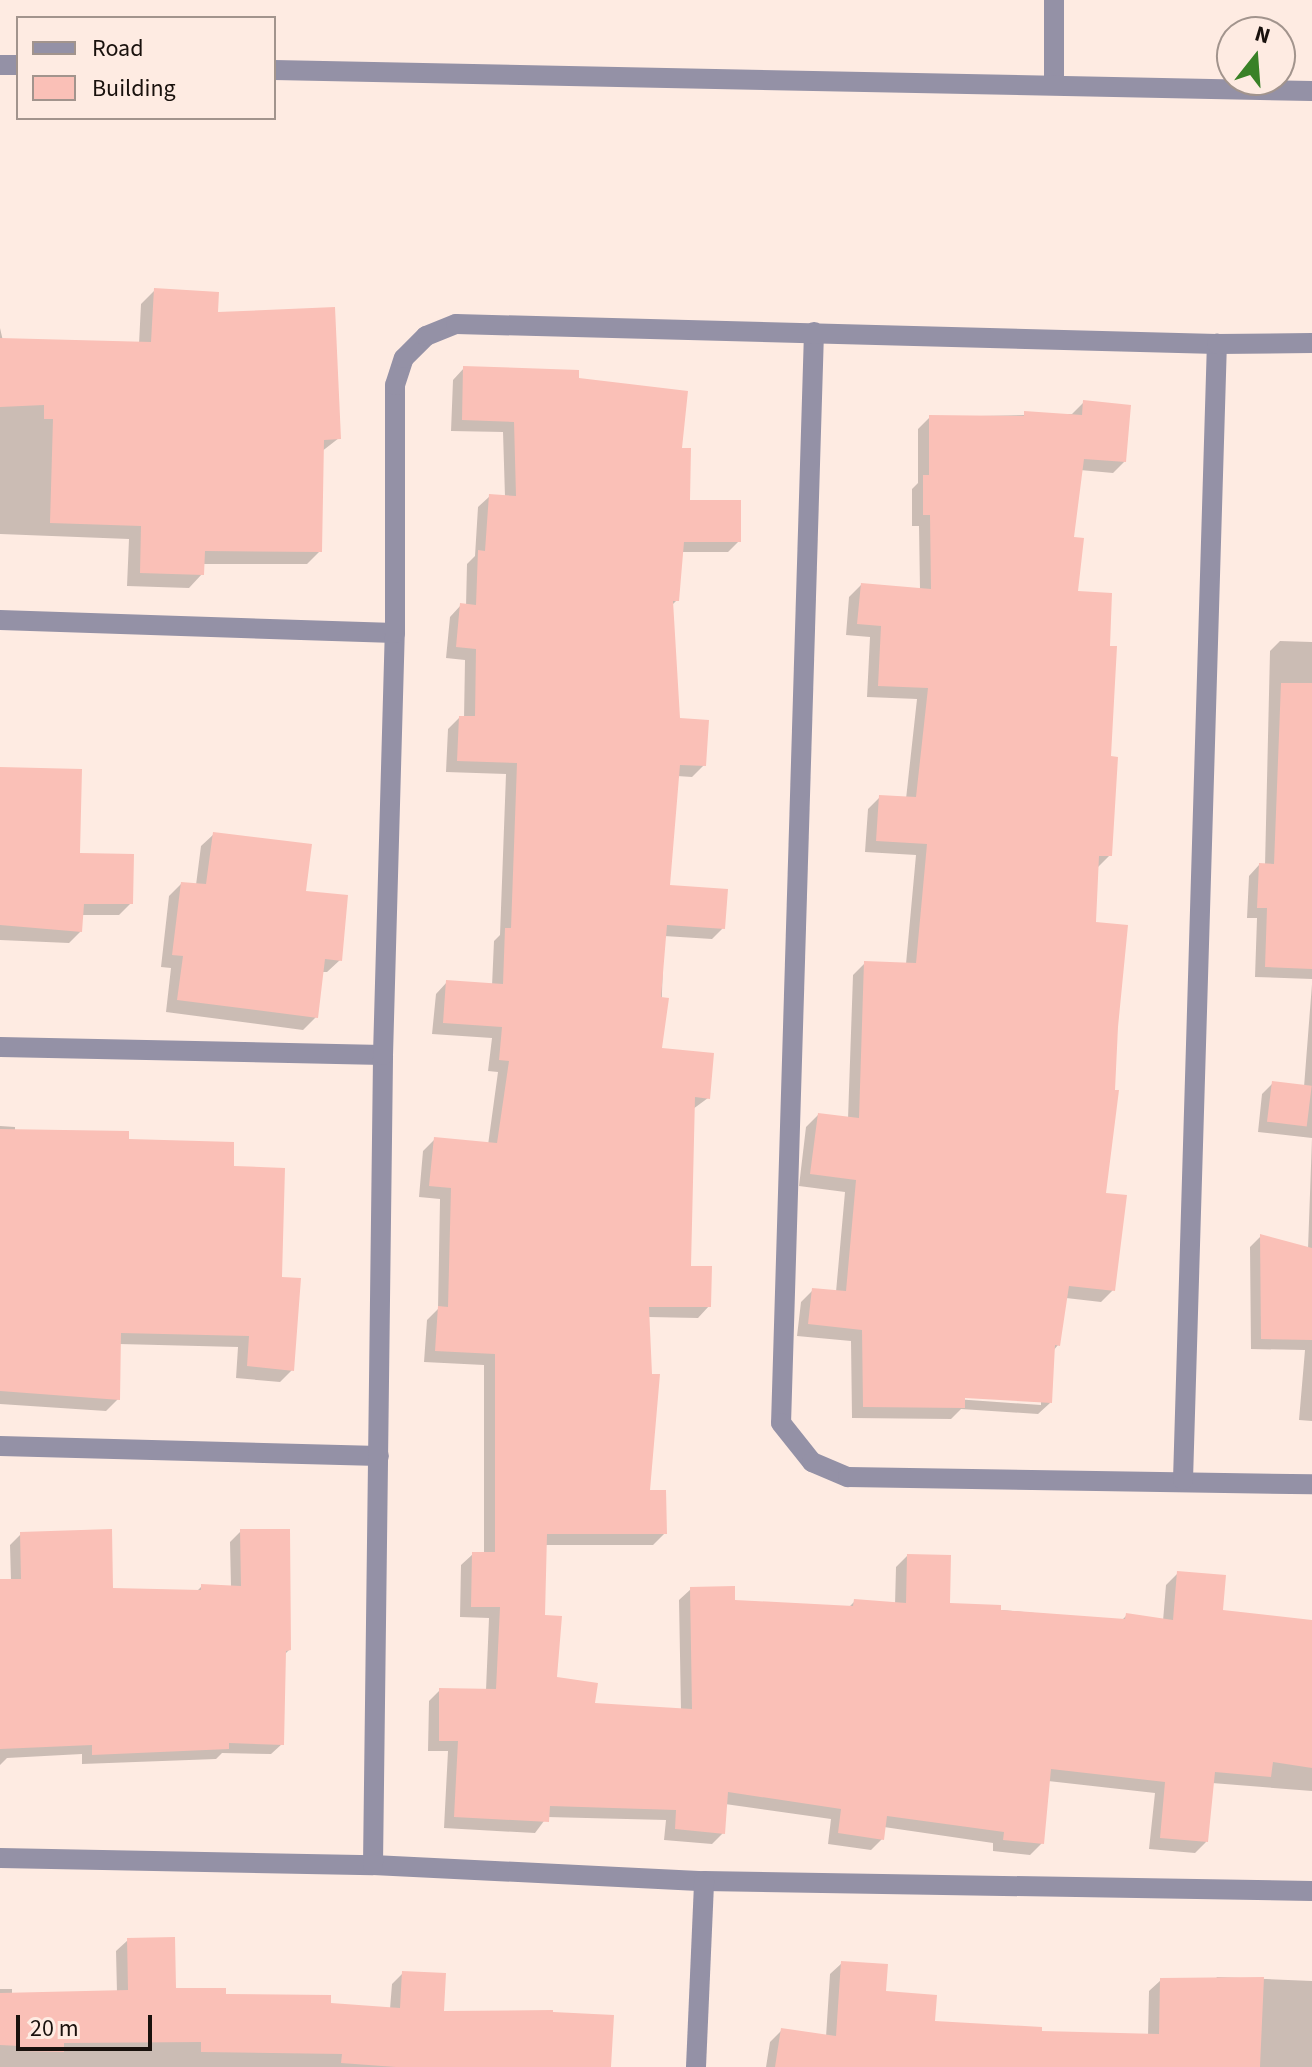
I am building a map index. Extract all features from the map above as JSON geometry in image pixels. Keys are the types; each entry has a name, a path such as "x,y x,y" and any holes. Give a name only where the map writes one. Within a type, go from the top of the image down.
{"street":[{"path":"1054,0 1054,83"},
{"path":"276,70 1054,83 1312,91"},
{"path":"373,1865 383,1055 395,633 395,385 404,358 426,336 456,324 1217,344 1312,343"},
{"path":"814,332 781,1423 812,1462 848,1477 1312,1484"},
{"path":"1183,1480 1217,344"},
{"path":"0,620 395,633"},
{"path":"0,1047 383,1055"},
{"path":"0,1446 379,1456"},
{"path":"0,1858 373,1865 704,1881 1312,1891"},
{"path":"696,2067 704,1881"}],"building":[{"path":"154,288 219,292 218,312 335,307 341,439 324,440 322,552 205,551 204,575 140,573 141,526 50,523 53,419 44,419 44,405 0,407 0,338 151,342"},
{"path":"463,366 579,370 579,378 688,391 682,448 691,448 690,500 741,500 741,542 684,542 679,601 673,601 680,718 709,720 706,766 680,765 670,885 728,889 725,929 667,925 661,997 669,998 662,1048 714,1053 710,1099 695,1097 691,1266 712,1266 711,1307 649,1307 652,1374 660,1374 650,1490 666,1490 667,1534 547,1534 545,1615 562,1616 557,1677 598,1683 595,1703 692,1709 690,1587 735,1586 735,1600 853,1606 854,1599 906,1603 907,1554 951,1555 950,1603 1001,1605 1001,1610 1125,1619 1126,1613 1173,1620 1177,1571 1226,1575 1223,1610 1312,1620 1312,1768 1273,1762 1271,1777 1215,1772 1208,1842 1160,1838 1165,1782 1051,1769 1044,1844 1003,1840 1004,1832 887,1816 884,1840 838,1833 841,1809 728,1792 725,1834 675,1829 676,1810 550,1806 549,1822 454,1817 458,1741 439,1741 439,1688 496,1689 500,1607 471,1607 472,1552 495,1552 495,1354 435,1351 438,1306 448,1307 451,1188 429,1186 434,1137 497,1143 509,1061 499,1060 502,1027 443,1023 446,980 503,984 505,928 511,928 517,763 457,761 459,716 475,716 476,649 456,647 460,603 476,605 478,550 485,551 489,494 516,496 514,422 462,420"},
{"path":"1083,400 1131,405 1126,462 1084,459 1074,537 1084,538 1078,591 1112,593 1110,646 1117,646 1111,756 1118,757 1112,856 1099,856 1096,922 1128,925 1118,1027 1115,1090 1119,1090 1106,1193 1127,1195 1115,1291 1069,1286 1060,1346 1055,1345 1052,1403 965,1398 965,1408 863,1407 862,1330 808,1324 812,1288 846,1291 856,1180 810,1174 818,1113 859,1118 864,961 916,963 927,844 876,841 879,795 916,797 928,688 878,686 881,626 857,624 861,583 931,589 930,515 923,515 923,475 929,475 929,415 1024,416 1024,411 1082,415"},
{"path":"1281,683 1312,683 1312,969 1265,967 1267,908 1257,908 1259,863 1274,864"},
{"path":"0,767 82,769 80,853 134,854 133,904 84,904 82,932 0,925"},
{"path":"213,832 312,844 306,891 348,895 342,961 325,959 318,1018 177,1000 183,956 172,955 181,882 206,884"},
{"path":"1272,1081 1312,1086 1307,1127 1267,1122"},
{"path":"0,1129 129,1131 129,1139 234,1142 234,1166 285,1168 282,1277 301,1278 294,1371 247,1366 249,1336 121,1333 120,1400 0,1391"},
{"path":"1260,1234 1312,1248 1312,1340 1261,1339"},
{"path":"112,1529 113,1588 201,1590 201,1584 241,1586 240,1529 290,1529 291,1650 286,1651 284,1745 229,1743 229,1749 92,1755 92,1745 0,1749 0,1579 21,1579 20,1532"},
{"path":"175,1937 176,1988 226,1988 226,1994 331,1995 331,2003 400,2008 402,1971 446,1973 444,2011 553,2010 614,2015 611,2067 396,2067 341,2063 342,2054 201,2052 201,2042 64,2043 64,2052 19,2051 19,2046 0,2045 0,1993 128,1990 127,1938"},
{"path":"841,1961 888,1964 886,1991 937,1995 935,2021 1042,2027 1042,2031 1159,2034 1160,1978 1264,1977 1260,2067 775,2067 781,2028 836,2036"}]}
